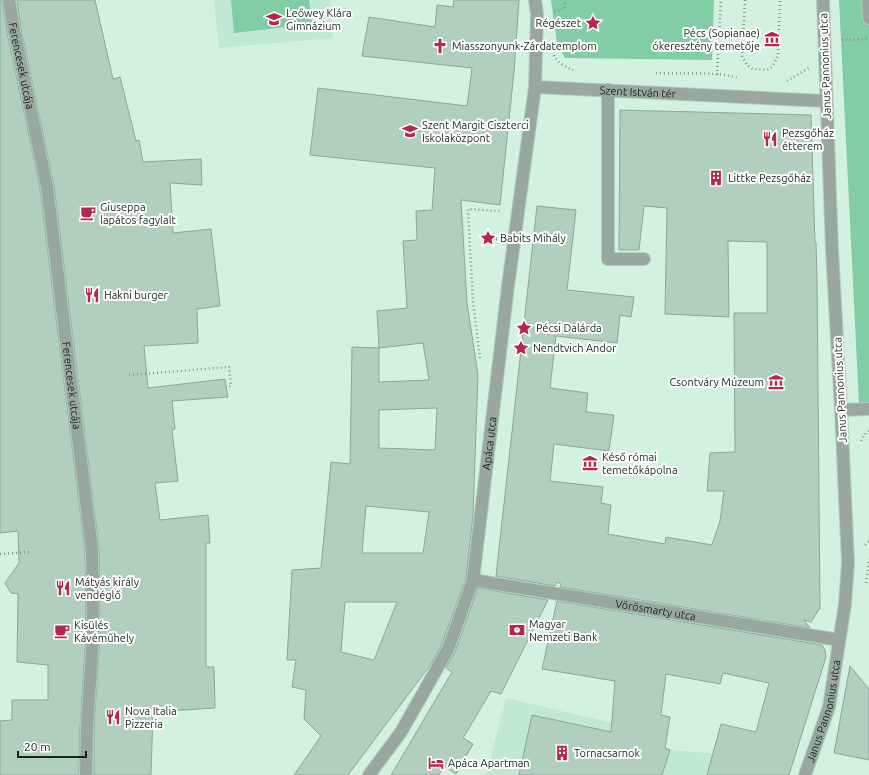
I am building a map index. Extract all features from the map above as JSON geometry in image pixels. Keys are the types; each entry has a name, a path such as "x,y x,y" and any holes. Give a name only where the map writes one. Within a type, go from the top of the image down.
{"street":[{"name":"Ferencesek utcája","path":"9,0 47,187 92,550 94,635 86,727 86,775"},
{"path":"535,87 536,0"},
{"name":"Janus Pannonius utca","path":"805,775 829,707 845,604 848,563 832,250 822,0"},
{"path":"869,3 869,18"},
{"name":"Szent István tér","path":"535,87 826,101"},
{"name":"Apáca utca","path":"371,774 401,732 448,649 473,580 508,286 535,87"},
{"path":"608,90 608,259 644,259"},
{"path":"841,410 869,409"},
{"name":"Vörösmarty utca","path":"473,580 839,640"}],"path":[{"path":"716,96 721,0"},
{"path":"745,0 742,56 747,66 753,69 767,70 772,67 778,56 780,0"},
{"path":"841,40 869,39"},
{"path":"554,52 556,60 577,72"},
{"path":"785,83 815,64"},
{"path":"655,73 718,74 731,75 742,79"},
{"path":"481,361 472,302 468,209 502,211"},
{"path":"129,375 229,367 231,386 226,388"},
{"path":"0,554 29,552"}],"shaded area":[{"name":"Leőwey Klára Gimnázium","path":"214,0 330,0 333,38 219,48"},
{"path":"506,698 612,723 631,736 670,750 709,753 745,761 749,752 792,767 789,775 486,775"}],"green space":[{"path":"231,0 309,0 312,24 234,33"},
{"path":"551,0 714,0 712,60 565,58 557,43"},
{"path":"839,0 869,0 869,403 859,404"}],"building":[{"path":"0,0 2,0 7,32 40,188 85,551 86,635 80,727 79,775 0,775 0,721 12,720 12,700 48,700 48,665 17,662 18,594 11,593 5,583 19,563 18,531 0,533"},
{"path":"17,0 95,0 113,79 120,77 136,141 139,140 143,162 201,159 202,185 170,183 173,233 211,229 220,306 197,309 198,343 144,346 148,388 225,379 228,397 172,401 175,429 172,430 178,481 155,483 160,520 208,515 210,543 206,543 206,667 214,667 215,708 153,712 151,775 94,775 94,727 100,635 99,549 54,186 21,29"},
{"path":"454,0 519,0 514,72 500,205 461,200 467,303 478,375 473,515 466,578 441,646 431,664 348,775 294,775 321,736 304,719 306,690 292,687 296,660 287,660 292,570 321,568 331,462 350,464 352,347 379,348 377,311 407,308 403,241 417,240 416,211 432,210 435,168 310,155 318,88 467,106 472,68 362,56 369,17 435,27 437,5 453,7","holes":["423,343 429,380 379,382 379,348","437,408 435,450 379,448 379,410","366,506 429,512 423,553 362,553","345,602 397,602 374,660 341,652"]},
{"path":"620,110 811,115 817,276 820,608 811,622 804,620 810,628 560,587 561,584 557,582 555,586 496,576 537,206 576,210 567,290 634,297 631,317 620,315 617,343 556,336 550,388 588,393 586,412 614,415 609,451 554,444 550,481 603,487 601,503 611,505 608,534 665,544 666,537 712,545 720,521 724,491 707,491 710,453 735,452 734,313 767,313 767,242 728,241 729,317 665,314 667,208 644,206 639,250 619,250"},
{"path":"478,588 548,600 501,694 491,691 463,738 473,744 456,774 444,766 439,775 391,775 452,672 446,668 455,652"},
{"path":"557,601 822,645 825,650 826,657 789,775 707,775 721,724 756,732 769,683 723,673 720,684 666,674 661,715 670,717 665,748 670,750 662,775 519,775 532,715 611,732 615,681 542,669"},
{"path":"850,666 869,689 869,760 834,753"}],"place":[{"name":"Leőwey Klára Gimnázium","path":"274,19"},
{"name":"Régészet","path":"593,23"},
{"name":"Pécs (Sopianae) ókeresztény temetője","path":"772,39"},
{"name":"Miasszonyunk-Zárdatemplom","path":"440,46"},
{"name":"Szent Margit Ciszterci Iskolaközpont","path":"410,131"},
{"name":"Pezsgőház étterem","path":"770,139"},
{"name":"Littke Pezsgőház","path":"716,178"},
{"name":"Giuseppa lapátos fagylalt","path":"88,213"},
{"name":"Babits Mihály","path":"488,238"},
{"name":"Hakni burger","path":"92,295"},
{"name":"Pécsi Dalárda","path":"524,328"},
{"name":"Nendtvich Andor","path":"521,348"},
{"name":"Csontváry Múzeum","path":"776,382"},
{"name":"Késő római temetőkápolna","path":"590,463"},
{"name":"Mátyás király vendéglő","path":"63,588"},
{"name":"Magyar Nemzeti Bank","path":"517,630"},
{"name":"Kisülés Kávéműhely","path":"62,631"},
{"name":"Nova Italia Pizzeria","path":"113,717"},
{"name":"Tornacsarnok","path":"562,753"},
{"name":"Apáca Apartman","path":"436,763"}]}
